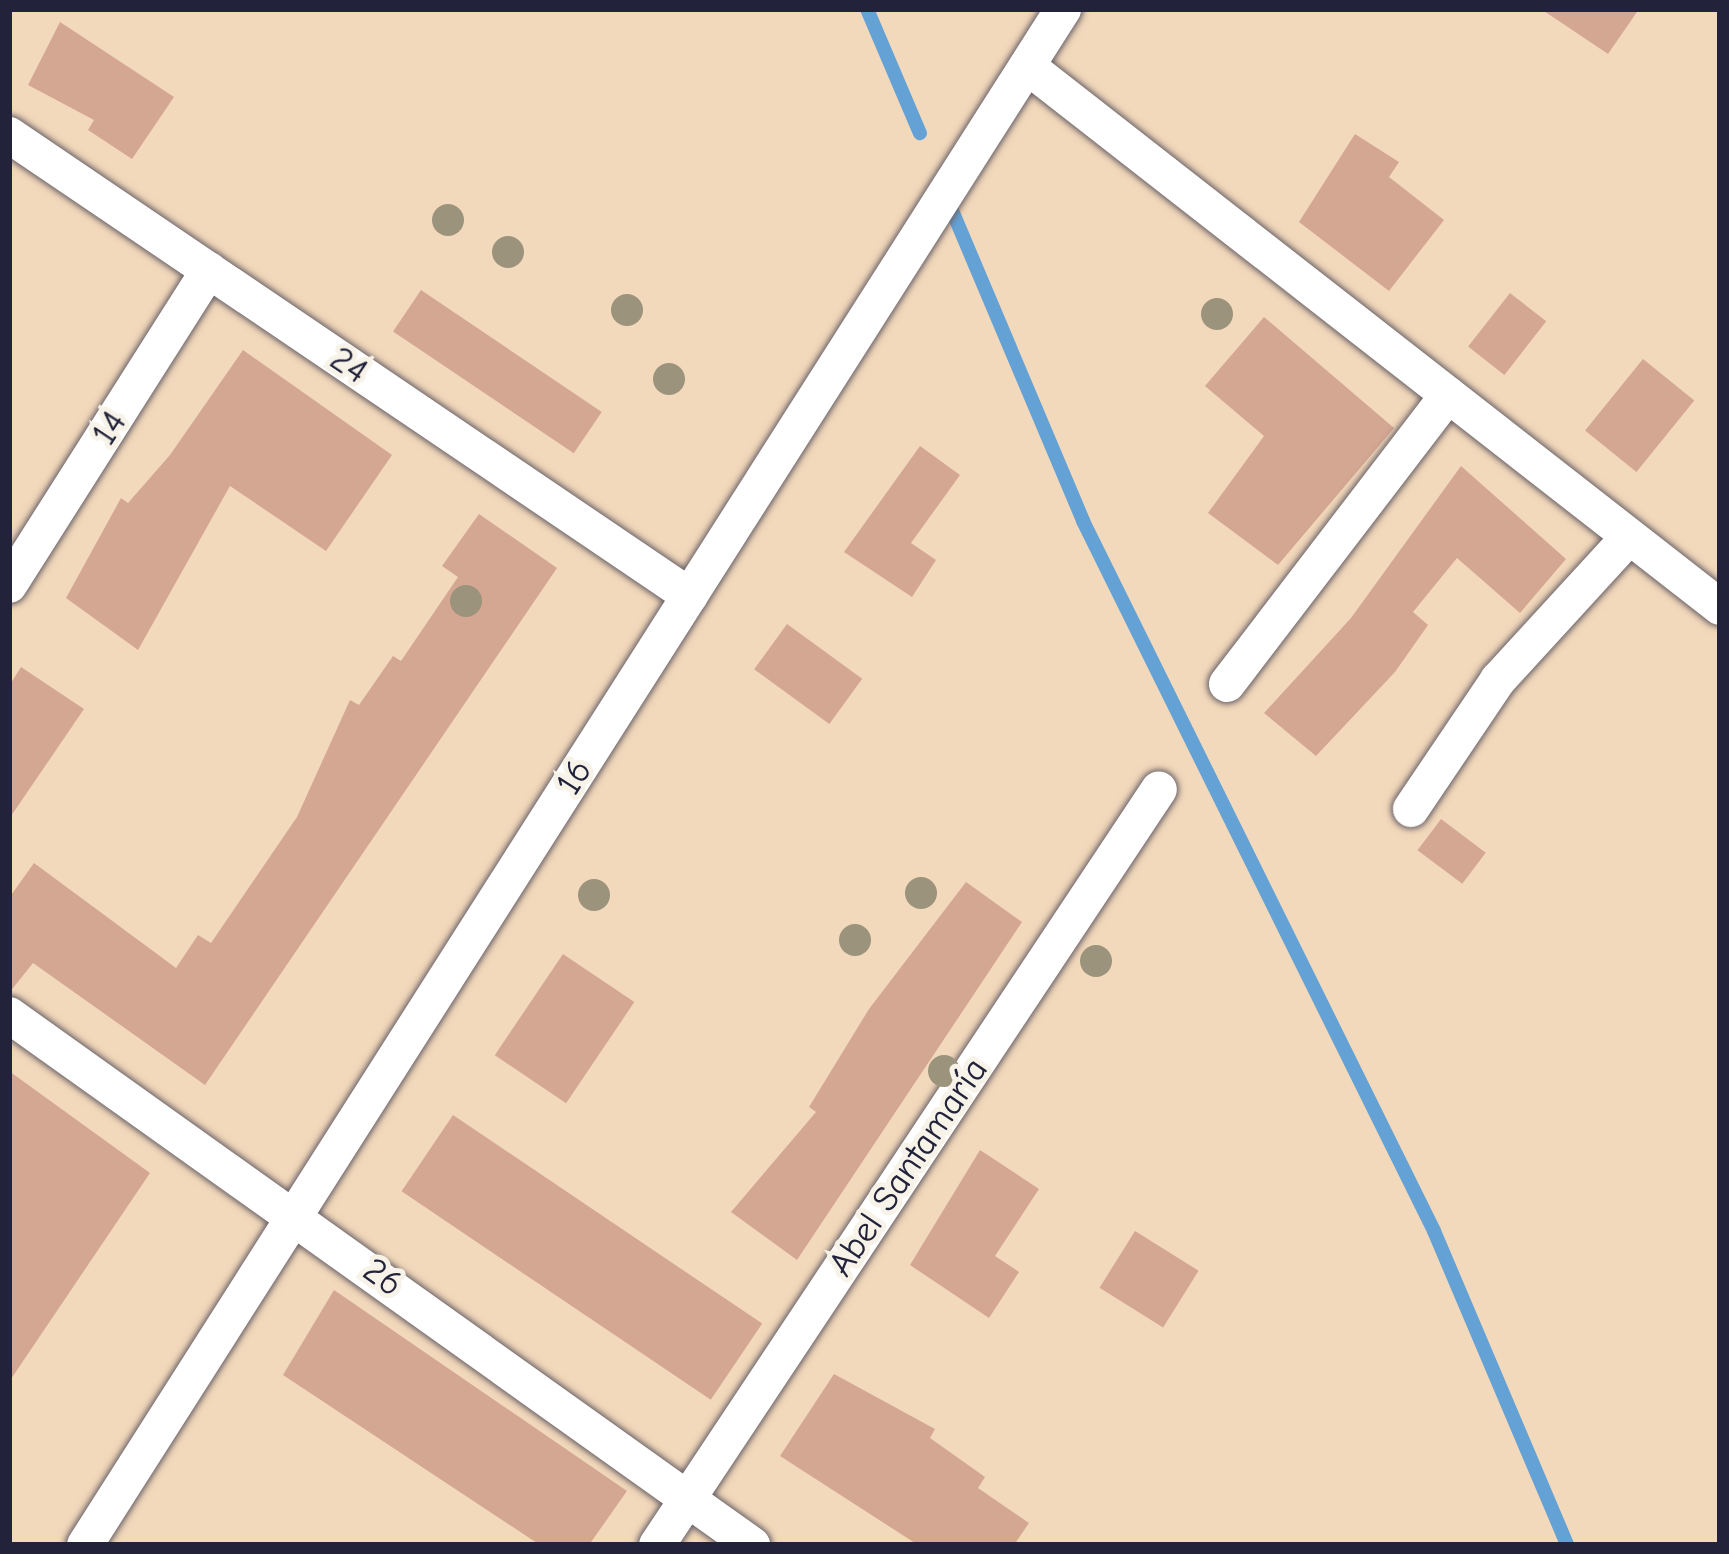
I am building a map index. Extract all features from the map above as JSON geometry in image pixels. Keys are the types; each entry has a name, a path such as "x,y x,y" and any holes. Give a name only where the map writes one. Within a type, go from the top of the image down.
{"street":[{"name":"16","path":"86,1545 1063,9"},
{"path":"1027,65 1720,608"},
{"name":"24","path":"9,135 690,596"},
{"name":"14","path":"9,585 209,270"},
{"path":"1227,684 1448,395"},
{"path":"1411,809 1498,680 1629,537"},
{"name":"Abel Santamaría","path":"657,1545 1160,789"},
{"name":"26","path":"9,1015 296,1214 752,1545"}],"building":[{"path":"1541,9 1639,9 1608,54"},
{"path":"60,22 174,97 132,159 88,130 94,120 28,85"},
{"path":"1355,134 1399,162 1389,177 1444,220 1389,291 1299,222"},
{"path":"421,290 602,412 574,453 393,331"},
{"path":"1510,293 1546,321 1504,375 1468,347"},
{"path":"1264,317 1394,428 1278,565 1208,513 1264,436 1205,386"},
{"path":"243,350 392,455 326,551 230,486 138,650 66,598 121,498 128,503 170,455"},
{"path":"1643,359 1694,401 1636,472 1585,430"},
{"path":"920,446 960,475 911,543 936,560 912,597 844,552"},
{"path":"1461,466 1566,559 1520,613 1457,558 1413,612 1428,625 1395,672 1316,756 1264,713 1351,618"},
{"path":"479,514 557,568 205,1085 33,963 9,993 9,898 34,863 176,968 198,935 211,943 297,817 350,700 359,705 393,656 401,661 458,577 442,566"},
{"path":"787,624 862,679 829,724 754,669"},
{"path":"21,667 84,709 9,819 9,686"},
{"path":"1441,819 1486,853 1462,884 1418,850"},
{"path":"966,882 1022,922 797,1260 731,1212 816,1112 809,1107 869,1009"},
{"path":"563,954 634,1002 566,1103 495,1055"},
{"path":"9,1071 150,1173 9,1382"},
{"path":"453,1115 762,1324 711,1400 402,1191"},
{"path":"980,1150 1039,1189 995,1256 1019,1272 989,1318 910,1265"},
{"path":"1135,1231 1199,1271 1163,1328 1099,1288"},
{"path":"334,1290 627,1491 589,1545 540,1545 283,1375"},
{"path":"834,1374 935,1429 930,1438 985,1477 978,1488 1029,1523 1014,1545 918,1545 780,1456"}],"waterway":[{"path":"867,9 920,133"},
{"path":"951,208 1083,521 1434,1231 1567,1545"}]}
